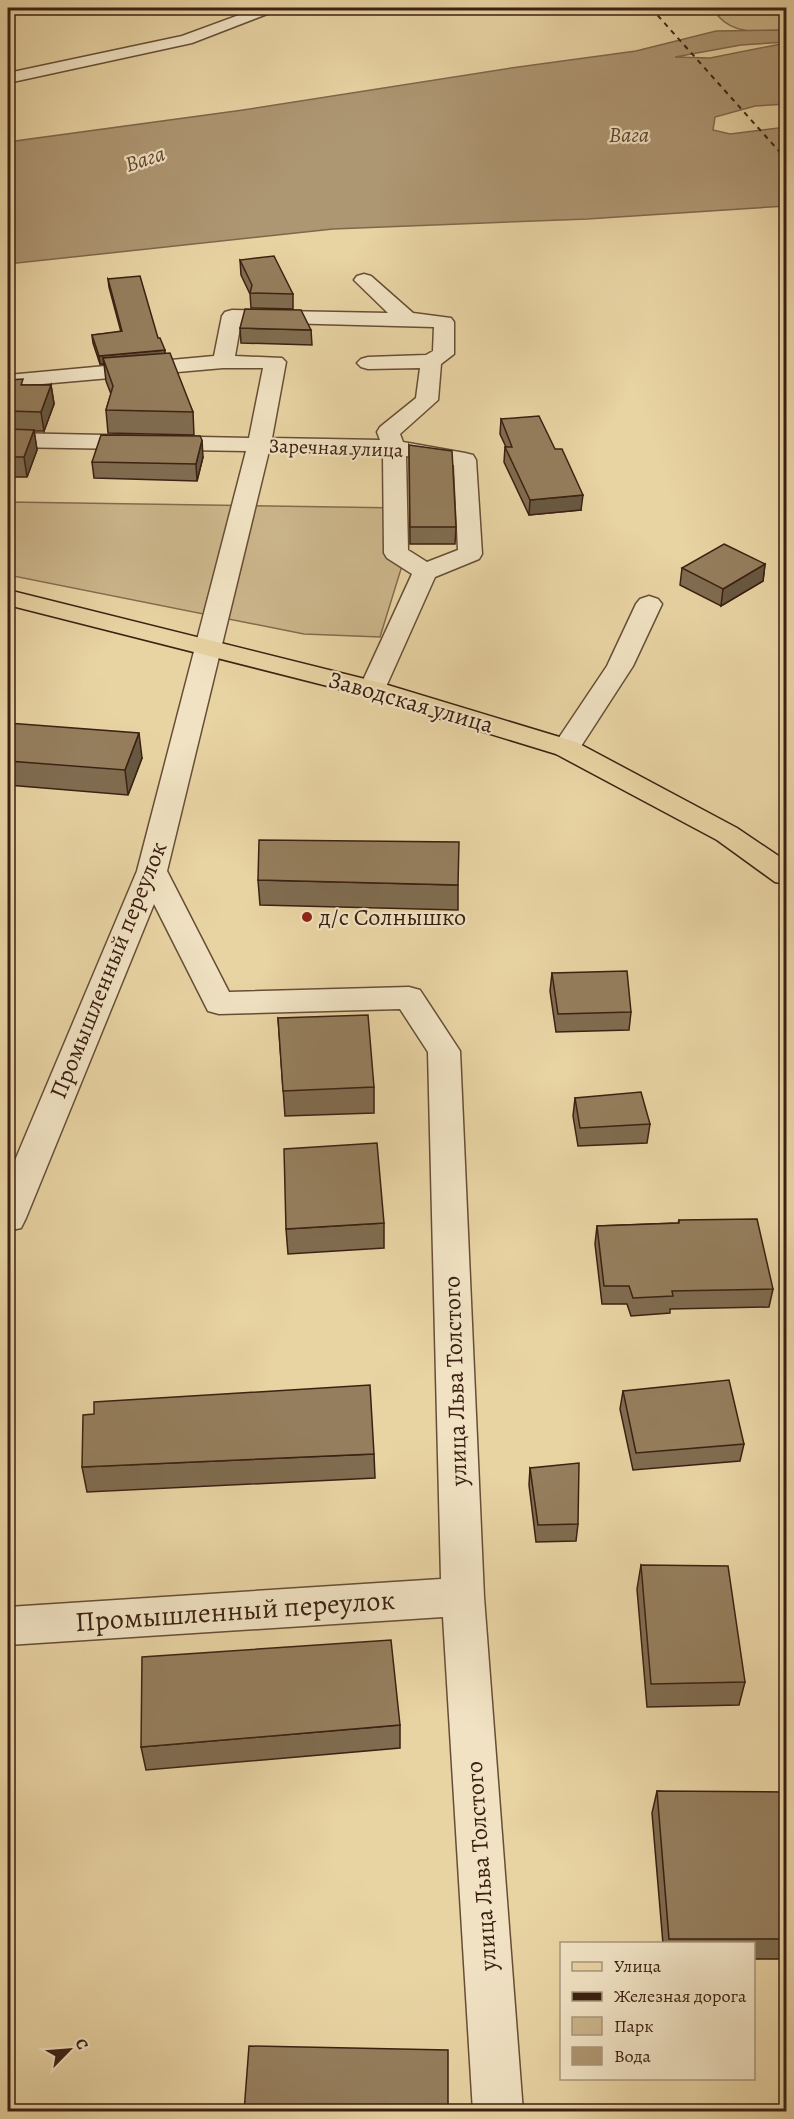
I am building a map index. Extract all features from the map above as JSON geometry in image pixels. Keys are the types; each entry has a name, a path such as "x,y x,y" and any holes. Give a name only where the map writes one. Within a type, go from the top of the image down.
{"main road":[{"name":"Заводская улица","path":"8,598 209,646 372,689 566,748 728,834 786,875"}],"street":[{"path":"8,78 186,40 270,8"},
{"path":"364,280 407,319"},
{"path":"8,381 224,362 232,316 407,319 444,322 443,354 431,361 368,363"},
{"path":"372,689 425,572 396,553 394,447 388,432 427,400 431,361"},
{"name":"Промышленный переулок","path":"8,1218 152,871 209,646 259,446 275,362 224,362"},
{"name":"Заречная улица","path":"8,440 394,447 465,460 470,554 425,572"},
{"path":"566,748 620,666 650,604"},
{"name":"улица Льва Толстого","path":"152,871 219,1003 409,998 444,1051 463,1597 498,2112"},
{"name":"Промышленный переулок","path":"8,1626 463,1597"}],"green space":[{"path":"732,8 786,8 786,30 750,31 733,27 718,16"},
{"path":"8,502 402,508 401,569 380,637 304,634 8,575"}],"water":[{"name":"Вага","path":"786,30 786,42 741,45 675,57 710,58 786,43 786,104 755,106 715,117 713,130 730,134 786,127 786,206 587,219 333,229 8,264 8,142 243,110 636,51 716,31"}],"building":[{"path":"274,256 293,294 250,293 252,285 240,260"},
{"path":"140,276 158,338 165,350 99,356 92,335 122,331 108,279"},
{"path":"245,309 301,310 311,330 240,328"},
{"path":"170,353 193,412 106,410 113,386 103,358"},
{"path":"12,371 9,380 23,379 21,385 51,385 41,412 8,411 8,372"},
{"path":"539,416 555,449 562,449 583,495 530,500 505,447 512,447 501,419"},
{"path":"8,429 34,430 24,457 8,457"},
{"path":"101,435 200,436 202,440 196,464 92,462"},
{"path":"409,445 452,451 456,527 410,527"},
{"path":"724,544 765,564 723,589 682,568"},
{"path":"8,723 139,733 125,770 8,761"},
{"path":"259,840 459,842 458,885 258,880"},
{"path":"627,971 631,1012 558,1014 552,973"},
{"path":"368,1015 374,1087 283,1091 278,1018"},
{"path":"641,1092 650,1124 580,1128 575,1098"},
{"path":"377,1143 384,1223 286,1229 284,1149"},
{"path":"757,1219 773,1289 672,1291 673,1296 633,1298 629,1286 604,1286 597,1226 679,1223 679,1220"},
{"path":"729,1380 744,1444 636,1453 623,1391"},
{"path":"370,1385 374,1454 82,1467 83,1415 94,1414 94,1402"},
{"path":"579,1463 578,1524 538,1525 530,1468"},
{"path":"641,1565 728,1566 745,1682 651,1684"},
{"path":"391,1640 400,1725 141,1747 142,1657"},
{"path":"657,1791 785,1792 786,1939 669,1939"},
{"path":"249,2046 448,2050 448,2112 244,2112"}],"railway":[{"path":"651,8 786,159"}],"place":[{"name":"д/с Солнышко","path":"307,917"}]}
